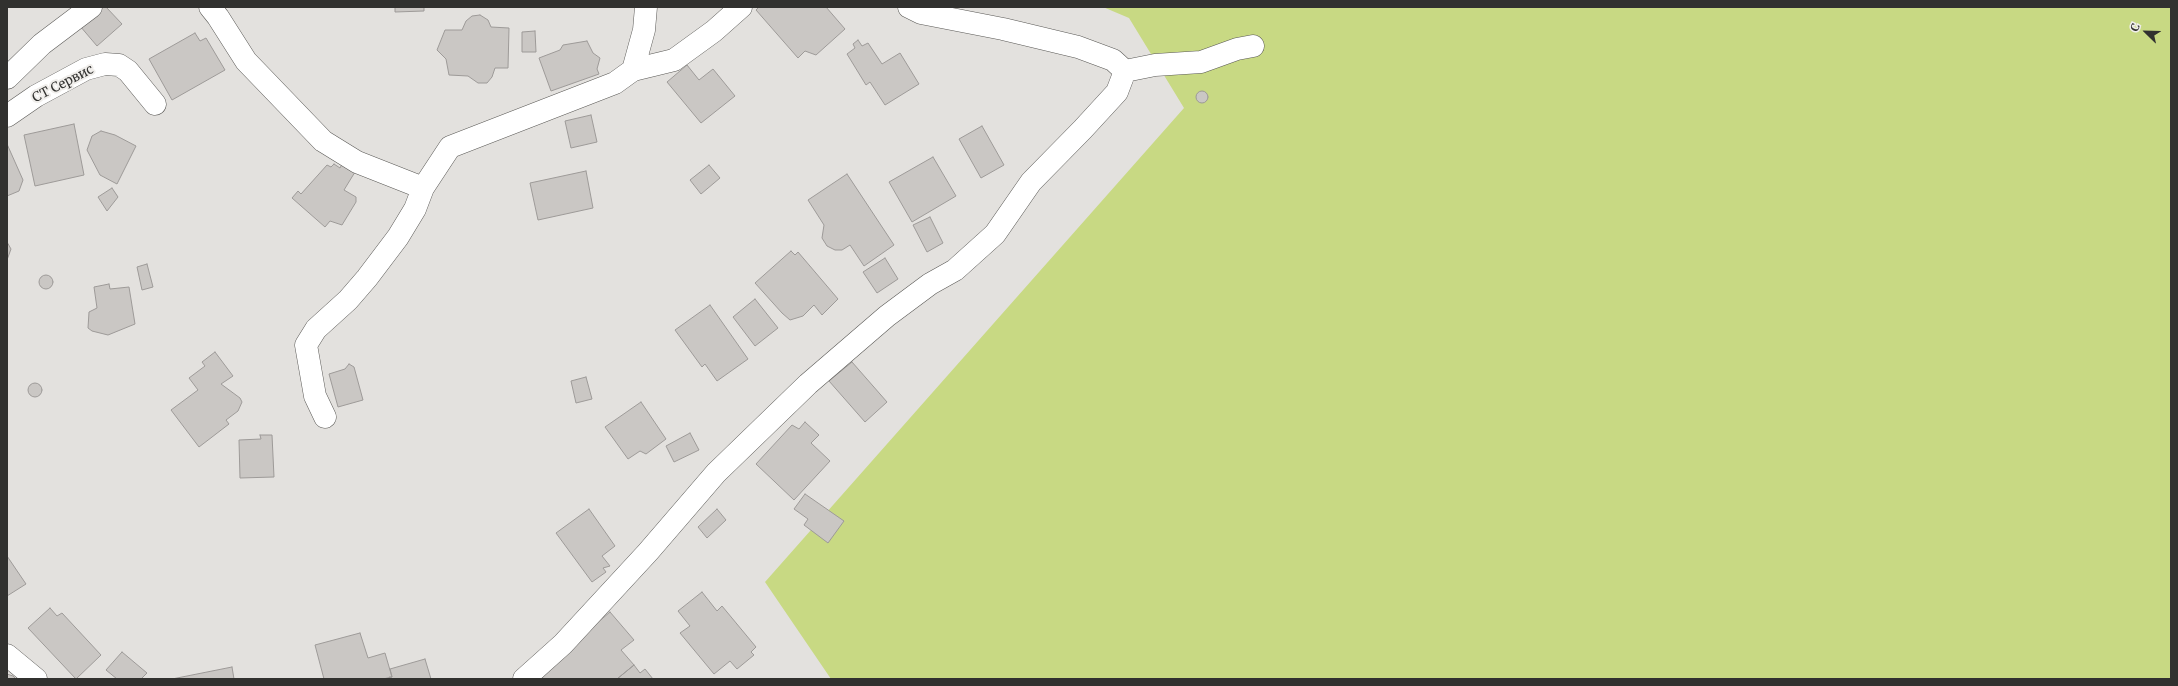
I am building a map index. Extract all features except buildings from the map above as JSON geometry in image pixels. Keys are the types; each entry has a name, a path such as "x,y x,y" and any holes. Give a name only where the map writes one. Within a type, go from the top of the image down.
{"street":[{"path":"7,78 42,44 91,7"},
{"path":"210,7 218,17 246,62 323,141 357,162 423,188"},
{"path":"633,70 644,30 646,7"},
{"path":"325,418 315,396 306,345 316,329 348,300 367,278 398,237 415,209 423,188 450,147 615,83 633,70 674,60 714,31 741,7"},
{"path":"908,7 921,13 1003,28 1078,47 1113,60 1125,71"},
{"path":"644,30 646,50 655,57 674,60"},
{"path":"1125,71 1155,65 1201,62 1237,49 1253,46"},
{"name":"СТ Сервис","path":"7,116 36,96 86,69 105,64 119,65 128,71 155,104"},
{"path":"524,679 563,644 648,552 716,473 808,384 888,316 930,284 955,270 995,234 1031,182 1117,92 1125,71"},
{"path":"7,655 36,679"}],"green space":[{"path":"1103,7 2171,7 2171,679 831,679 765,582 1184,108 1129,18"}]}
